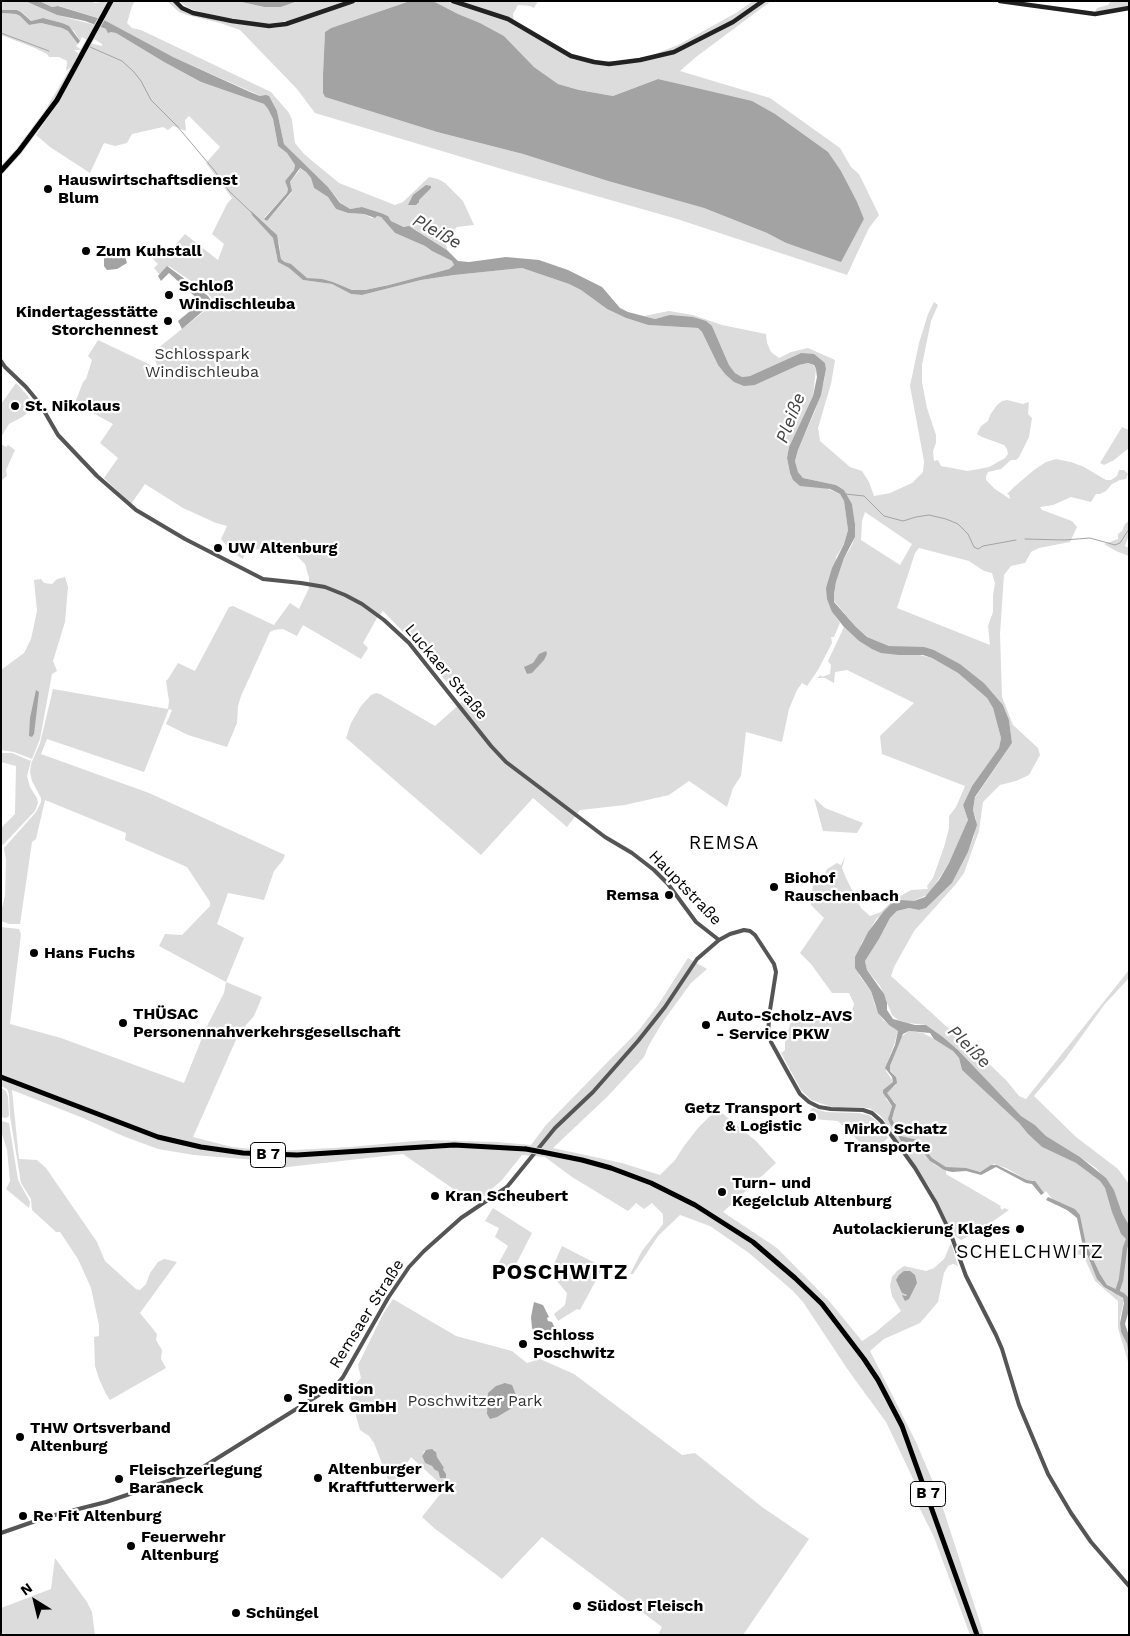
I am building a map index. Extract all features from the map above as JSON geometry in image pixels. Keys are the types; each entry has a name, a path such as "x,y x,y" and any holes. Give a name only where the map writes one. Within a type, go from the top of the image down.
{"main road":[{"path":"1,171 30,138 57,100 111,1"},
{"path":"175,1 182,8 193,13 269,26 286,24 353,1"},
{"path":"453,1 508,19 571,56 609,64 640,60 674,52 733,22 763,1"},
{"path":"1000,1 1095,14 1129,8"},
{"name":"B 7","path":"1,1077 158,1137 201,1147 243,1153 297,1155 454,1145 526,1149 611,1168 651,1183 695,1205 754,1242 822,1304 854,1343 878,1380 902,1426 930,1499 977,1635"}],"street":[{"name":"Luckaer Straße","path":"1,361 40,404 58,435 71,450 111,489 136,510 185,539 263,579 325,587 362,604 384,620 408,643 506,762 577,815"},
{"name":"Hauptstraße","path":"577,815 605,837 632,853 654,870 668,884 696,922 719,940 730,934 748,930 755,935 763,946 774,964 776,972 768,1025 771,1042 804,1099 819,1107 863,1110 872,1113 881,1121 928,1189 950,1232 966,1276 1002,1349 1014,1390 1043,1463 1059,1496 1097,1548 1129,1586"},
{"name":"Remsaer Straße","path":"1,1533 47,1517 105,1502 200,1469 338,1383 344,1377 388,1298 409,1267 461,1218 507,1187 554,1128 593,1092 638,1041 665,1007 697,959 719,940"}],"green space":[{"path":"1,1 25,1 57,15 95,25 87,40 82,37 80,41 74,31 62,23 43,18 31,21 22,12 17,10 1,10"},
{"path":"39,1 90,1 95,3 108,1 98,18 59,6 52,7"},
{"path":"114,1 135,1 127,23 132,28 141,30 271,92 289,113 292,120 295,143 304,154 339,183 395,205 403,202 429,177 438,179 445,183 463,201 474,225 457,227 449,235 446,244 447,250 413,228 391,221 388,216 381,213 362,207 350,209 343,206 328,187 284,144 277,111 263,97 155,49 104,20"},
{"path":"167,1 173,1 179,7 239,24 274,28 358,1 410,1 331,28 325,32 323,93 325,97 437,132 523,154 608,181 704,208 767,233 786,243 841,261 864,219 841,171 670,82 658,79 613,96 558,84 534,67 504,36 433,1 538,1 534,8 518,5 513,14 514,25 572,59 603,65 608,61 621,61 650,56 678,45 736,13 753,1 771,1 680,71 770,98 840,148 851,167 859,174 879,215 869,228 847,275 677,219 315,113 297,89 240,30 179,12"},
{"path":"179,1 237,1 264,7 281,7 298,1 346,1 288,21 267,24 240,21 200,12 188,8"},
{"path":"1111,1 1129,1 1129,6 1095,12 1097,8 1108,5"},
{"path":"1,13 16,14 29,25 41,23 62,28 68,31 78,44 76,46 82,50 74,50 79,54 53,103 49,107 47,107 71,67 66,71 67,61 59,57 49,57 35,48 1,35"},
{"name":"Schlosspark Windischleuba","path":"100,27 116,33 201,82 264,104 273,119 278,146 287,153 295,165 294,170 285,181 288,189 287,193 264,218 267,221 292,192 290,182 299,171 299,168 306,172 311,178 314,188 328,197 336,209 348,213 364,214 372,218 381,217 395,233 425,246 452,261 454,265 449,269 389,285 365,290 352,290 333,282 303,276 297,269 281,259 279,243 272,230 252,214 273,238 277,258 303,280 332,284 351,294 362,295 421,280 522,268 569,284 581,290 607,309 626,318 648,325 698,328 725,374 755,385 799,365 808,363 813,365 816,369 813,396 789,447 787,458 790,473 840,494 844,501 848,530 844,544 836,557 832,612 840,623 834,637 831,637 832,643 818,670 807,686 802,683 797,690 789,709 782,742 746,732 741,776 733,788 727,807 689,781 669,795 625,805 580,810 567,827 533,798 481,855 346,738 351,723 361,706 371,695 376,693 435,726 463,701 411,640 383,611 363,643 368,648 361,659 303,625 297,636 283,629 270,632 241,696 238,706 237,723 227,747 188,735 166,724 172,710 169,709 144,772 47,739 41,754 149,793 285,855 274,871 264,900 228,893 217,924 244,938 226,982 159,946 165,934 182,935 210,906 210,902 187,867 125,840 126,833 45,800 36,839 32,842 20,924 9,924 1,921 5,896 6,859 4,848 36,812 41,802 30,772 31,764 40,743 53,689 168,709 169,701 166,681 178,663 195,671 229,607 233,606 274,625 290,603 299,609 309,588 309,578 305,564 294,553 267,548 246,551 243,559 232,552 221,539 227,526 183,508 145,484 131,504 104,478 118,458 100,443 113,424 75,403 92,360 88,356 98,340 159,369 154,358 157,349 213,304 213,300 207,292 169,266 160,275 154,268 158,264 150,256 154,252 163,259 185,234 218,260 224,244 212,234 232,198 206,163 220,147 189,116 185,120 186,131 173,126 168,130 163,127 132,134 127,143 115,146 104,143 90,173 50,147 36,135 62,97 90,43 102,46 102,44 94,39"},
{"path":"934,302 938,305 931,321 922,365 922,382 927,408 936,435 933,451 934,461 938,460 941,466 968,471 989,467 1005,458 1008,454 1004,445 977,434 981,426 988,421 997,405 1007,400 1023,404 1029,402 1028,414 1032,418 1029,437 1019,457 1016,460 1011,460 1001,469 988,472 986,477 986,480 995,489 1010,499 1007,494 1014,487 1046,462 1056,459 1084,467 1106,480 1111,480 1117,476 1119,470 1124,470 1128,474 1126,479 1112,484 1106,491 1100,494 1096,494 1091,502 1071,497 1053,505 1040,507 1042,510 1072,521 1077,527 1070,542 1039,548 1031,552 1025,563 1011,566 1004,575 1000,634 1002,697 1013,725 1038,748 1040,755 1029,775 1000,785 983,802 979,831 964,873 914,931 891,976 947,1027 963,1039 1006,1080 1019,1096 1026,1099 1129,970 1129,978 1104,1005 1066,1058 1034,1096 1076,1137 1118,1169 1129,1184 1129,1225 1122,1213 1114,1190 1096,1168 1046,1136 1035,1125 1021,1116 958,1050 943,1037 926,1025 908,1023 898,1020 892,1015 880,986 867,970 865,961 890,918 897,911 909,908 919,910 926,908 952,883 974,836 976,819 973,810 975,798 1012,743 1009,720 1003,705 984,683 960,664 934,650 889,646 867,637 834,601 836,582 844,558 855,537 852,504 844,490 836,485 803,478 798,472 795,461 815,411 824,381 825,363 801,353 750,376 742,377 735,373 729,365 712,326 662,317 655,319 644,316 669,311 693,315 722,325 766,334 771,352 779,358 791,352 808,348 835,360 831,384 818,428 820,441 850,467 862,471 869,482 874,496 890,493 912,483 923,472 924,461 910,386 919,343 928,314","holes":["865,512 912,544 900,565 861,540 862,521","919,548 969,561 984,571 992,573 995,583 993,612 988,626 990,645 897,608 915,553"]},
{"path":"16,383 27,395 32,403 32,407 24,416 9,424 1,437 1,404"},
{"path":"1122,427 1129,430 1129,448 1114,460 1104,465 1100,463"},
{"path":"1,444 6,447 8,445 15,450 6,470 7,476 1,481"},
{"path":"1129,521 1129,535 1125,546 1129,548 1129,556 1104,544 1118,539 1118,534"},
{"path":"65,577 68,587 65,622 53,661 57,671 52,674 40,739 32,759 14,752 1,750 1,670 24,653 31,639 37,611 34,580 41,579 44,583 52,584 57,579"},
{"path":"844,627 859,641 932,658 958,673 987,698 993,708 1001,738 999,748 972,786 963,805 968,820 965,831 949,863 929,894 877,918 861,944 859,975 871,991 875,1006 883,1020 898,1031 886,1066 886,1071 893,1081 886,1088 886,1099 892,1106 889,1115 890,1124 898,1138 904,1142 918,1145 925,1156 935,1165 946,1171 946,1174 1001,1206 1000,1208 1003,1210 1004,1208 1009,1210 979,1231 961,1240 955,1236 930,1188 881,1116 869,1108 832,1107 811,1100 801,1090 781,1053 785,1050 785,1040 795,1010 848,1023 854,1004 849,993 832,993 811,964 800,953 824,918 811,905 813,884 824,876 827,869 837,863 841,865 845,857 842,868 846,878 861,908 870,916 881,912 893,900 911,890 928,889 927,886 933,878 944,847 949,828 949,816 956,807 965,786 882,754 880,736 914,703 847,670 835,672 834,683 825,678 817,678 821,675 822,677 830,674 831,665 828,661"},
{"path":"1,753 12,753 31,761 27,776 38,803 35,811 3,845 1,843 1,828 15,814 16,766 1,762"},
{"path":"814,798 825,808 863,823 857,833 823,831"},
{"path":"1,927 19,929 21,934 10,1024 61,1038 184,1083 206,1028 224,993 226,982 262,997 254,1016 239,1033 193,1137 232,1147 275,1151 426,1140 531,1145 546,1125 639,1030 658,1005 688,958 707,969 691,983 664,1020 644,1057 607,1097 553,1148 622,1163 660,1175 675,1160 698,1128 717,1109 756,1141 776,1163 723,1212 777,1248 830,1302 862,1341 901,1311 892,1296 890,1286 892,1277 897,1271 904,1266 926,1271 934,1268 944,1259 951,1243 958,1266 953,1264 948,1266 944,1273 938,1302 920,1323 884,1339 870,1351 916,1442 939,1496 984,1635 970,1635 934,1537 918,1505 915,1483 886,1422 848,1370 803,1302 793,1291 749,1253 710,1226 680,1215 658,1236 633,1274 630,1274 642,1251 663,1224 663,1214 652,1203 644,1209 636,1203 628,1211 572,1177 545,1157 522,1155 502,1180 475,1204 403,1154 279,1168 281,1162 194,1155 158,1149 12,1090 19,1159 37,1160 46,1168 97,1242 105,1261 136,1289 140,1290 146,1284 150,1273 158,1262 164,1259 177,1262 140,1313 157,1334 156,1340 162,1350 161,1359 166,1368 110,1400 99,1379 95,1366 94,1337 99,1336 99,1325 91,1288 78,1259 60,1232 56,1232 32,1210 31,1199 21,1183 10,1116 9,1094 7,1089 1,1086"},
{"path":"909,1031 923,1033 953,1051 959,1058 962,1070 1042,1147 1076,1163 1100,1181 1105,1188 1121,1234 1129,1242 1129,1300 1119,1289 1117,1288 1116,1290 1107,1285 1100,1274 1086,1244 1080,1215 1075,1209 1052,1199 1033,1180 1027,1180 1006,1168 994,1164 979,1172 946,1167 932,1158 918,1140 901,1136 892,1119 895,1103 886,1093 896,1085 896,1077 889,1069 901,1037"},
{"path":"1,1088 6,1091 8,1097 9,1116 6,1118 1,1117"},
{"path":"812,1108 826,1112 869,1115 879,1123 888,1138 871,1153 838,1121 812,1119 808,1114"},
{"path":"1,1121 9,1123 18,1180 30,1202 29,1208 6,1189 10,1181 7,1150 1,1131"},
{"path":"493,1208 532,1233 510,1276 497,1266 508,1246 495,1237 499,1228 485,1221"},
{"path":"562,1246 603,1267 580,1310 577,1309 558,1321 554,1314 565,1305 567,1293 550,1273"},
{"path":"1083,1247 1099,1282 1124,1300 1120,1318 1121,1332 1127,1344 1129,1365 1118,1328 1118,1301 1095,1281 1083,1255 1074,1254"},
{"name":"Poschwitzer Park","path":"393,1299 456,1336 512,1351 527,1363 540,1359 574,1374 682,1455 695,1453 762,1507 809,1539 743,1635 658,1635 662,1627 542,1537 502,1579 434,1528 422,1517 445,1488 411,1457 391,1487 374,1443 369,1436 360,1430 349,1391 361,1378 358,1365 383,1314","holes":["435,1450 446,1474 439,1476 438,1471 425,1463 422,1456 424,1451"]},
{"path":"55,1558 87,1602 92,1612 95,1635 1,1635 1,1608 51,1589"}],"shaded area":[{"path":"25,1 39,1 52,7 58,6 104,20 173,57 250,92 260,96 269,96 277,111 284,144 328,187 340,203 350,209 362,207 381,213 388,216 391,221 404,227 409,226 447,250 458,261 469,262 506,257 539,260 568,270 602,287 620,308 628,312 655,319 670,315 693,317 706,321 712,326 729,365 735,373 742,377 750,376 801,353 814,354 825,363 826,369 821,395 795,461 798,472 803,478 836,485 844,490 852,504 855,537 844,558 836,582 834,602 867,637 889,646 924,647 934,650 960,664 984,683 1003,705 1009,720 1012,743 975,797 973,810 977,825 968,852 952,883 926,908 919,910 909,908 897,911 890,918 865,961 867,970 884,994 887,1010 893,1019 915,1025 926,1025 943,1037 958,1050 1021,1116 1035,1125 1046,1136 1080,1157 1106,1178 1114,1190 1122,1213 1129,1225 1129,1242 1121,1234 1105,1188 1100,1181 1076,1163 1042,1147 962,1070 959,1058 953,1051 934,1039 930,1033 909,1031 903,1034 890,1066 890,1071 896,1077 897,1083 887,1093 896,1105 892,1119 901,1136 918,1140 932,1158 946,1167 966,1168 980,1172 991,1165 997,1165 1027,1180 1035,1181 1044,1193 1041,1195 1032,1184 1026,1183 996,1167 981,1175 966,1171 952,1172 944,1170 930,1161 916,1144 901,1141 888,1119 892,1106 883,1090 893,1082 892,1077 885,1068 895,1045 898,1031 889,1025 878,1013 871,991 855,968 855,957 868,932 891,904 900,900 914,901 925,897 939,880 949,863 968,820 963,805 972,786 999,748 1001,738 993,708 987,698 958,673 923,655 881,653 872,649 859,641 832,612 827,599 826,588 848,530 844,501 840,494 830,489 800,486 793,480 787,458 789,447 813,396 817,377 814,365 808,363 799,365 755,385 744,386 734,382 725,374 698,328 648,325 626,318 607,309 581,290 569,284 522,268 421,280 362,295 351,294 332,284 303,280 289,268 278,262 273,238 252,215 251,211 277,235 281,259 291,264 307,278 322,279 352,290 365,290 389,285 449,269 454,265 452,261 425,246 395,233 381,217 377,216 375,218 336,209 328,197 314,188 311,178 300,168 290,182 292,191 267,221 264,219 287,193 288,189 285,181 294,170 295,165 287,153 278,146 273,119 264,104 201,82 116,33 108,33 106,29 85,21 57,15"},
{"path":"237,1 298,1 281,7 264,7"},
{"path":"410,1 433,1 504,36 534,67 558,84 613,96 658,79 752,101 775,114 828,152 841,171 857,202 864,219 841,262 786,243 767,233 704,208 608,181 523,154 437,132 325,97 323,93 323,74 325,32 331,28"},
{"path":"1,10 17,10 31,21 43,18 62,23 69,26 80,41 78,44 68,31 62,28 41,23 29,25 20,16 1,13"},
{"path":"426,185 431,186 431,188 419,202 416,205 408,205 413,195"},
{"path":"117,249 123,250 127,263 117,269 107,270 104,266 104,257"},
{"path":"167,266 208,296 212,302 182,329 178,321 201,302 169,273 161,281 158,276"},
{"path":"546,651 547,654 544,660 532,673 527,674 524,667 533,663 539,654"},
{"path":"36,690 39,692 34,734 32,737 29,736 30,718"},
{"path":"1048,1197 1075,1209 1080,1215 1086,1244 1100,1274 1107,1285 1128,1297 1129,1310 1125,1324 1129,1336 1129,1359 1127,1344 1121,1332 1120,1323 1124,1303 1123,1298 1104,1287 1097,1279 1082,1242 1077,1218 1067,1210 1046,1200"},
{"path":"904,1271 910,1271 915,1275 917,1283 909,1299 905,1301 902,1295 907,1295 902,1293 896,1280"},
{"path":"534,1302 543,1305 549,1317 547,1318 548,1321 552,1322 556,1330 555,1336 548,1341 538,1338 532,1328 531,1317"},
{"path":"505,1383 512,1385 516,1395 516,1403 512,1408 490,1419 487,1414 488,1393 496,1386"},
{"path":"432,1449 436,1452 444,1468 446,1478 440,1478 438,1471 425,1463 422,1456 426,1450"}],"waterway":[{"path":"1,33 49,51"},
{"path":"90,47 122,61 134,72 151,100 177,126 229,191 252,213"},
{"path":"845,494 864,496 884,516 903,521 929,515 946,519 958,524 968,534 974,547 978,549 983,546 1016,540"},
{"path":"1025,539 1064,540 1090,538 1115,545 1120,543 1129,529"},
{"path":"1117,1292 1121,1280 1125,1248 1129,1237"}],"place":[{"name":"Hauswirtschaftsdienst Blum","path":"48,189"},
{"name":"Zum Kuhstall","path":"86,251"},
{"name":"Schloß Windischleuba","path":"169,295"},
{"name":"Kindertagesstätte Storchennest","path":"168,321"},
{"name":"St. Nikolaus","path":"15,406"},
{"name":"UW Altenburg","path":"218,548"},
{"name":"Biohof Rauschenbach","path":"774,887"},
{"name":"Remsa","path":"669,895"},
{"name":"Hans Fuchs","path":"34,953"},
{"name":"THÜSAC Personennahverkehrsgesellschaft","path":"123,1023"},
{"name":"Auto-Scholz-AVS - Service PKW","path":"706,1025"},
{"name":"Getz Transport & Logistic","path":"812,1117"},
{"name":"Mirko Schatz Transporte","path":"834,1138"},
{"name":"Turn- und Kegelclub Altenburg","path":"722,1192"},
{"name":"Kran Scheubert","path":"435,1196"},
{"name":"Autolackierung Klages","path":"1020,1229"},
{"name":"Schloss Poschwitz","path":"523,1344"},
{"name":"Spedition Zurek GmbH","path":"288,1398"},
{"name":"THW Ortsverband Altenburg","path":"20,1437"},
{"name":"Altenburger Kraftfutterwerk","path":"318,1478"},
{"name":"Fleischzerlegung Baraneck","path":"119,1479"},
{"name":"Re Fit Altenburg","path":"23,1516"},
{"name":"Feuerwehr Altenburg","path":"131,1546"},
{"name":"Südost Fleisch","path":"577,1606"},
{"name":"Schüngel","path":"236,1613"}],"district":[{"name":"REMSA","path":"724,843"},
{"name":"SCHELCHWITZ","path":"1030,1252"},
{"name":"POSCHWITZ","path":"560,1273"}],"water label":[{"name":"Pleiße","path":"437,232"},
{"name":"Pleiße","path":"791,418"},
{"name":"Pleiße","path":"969,1047"}]}
